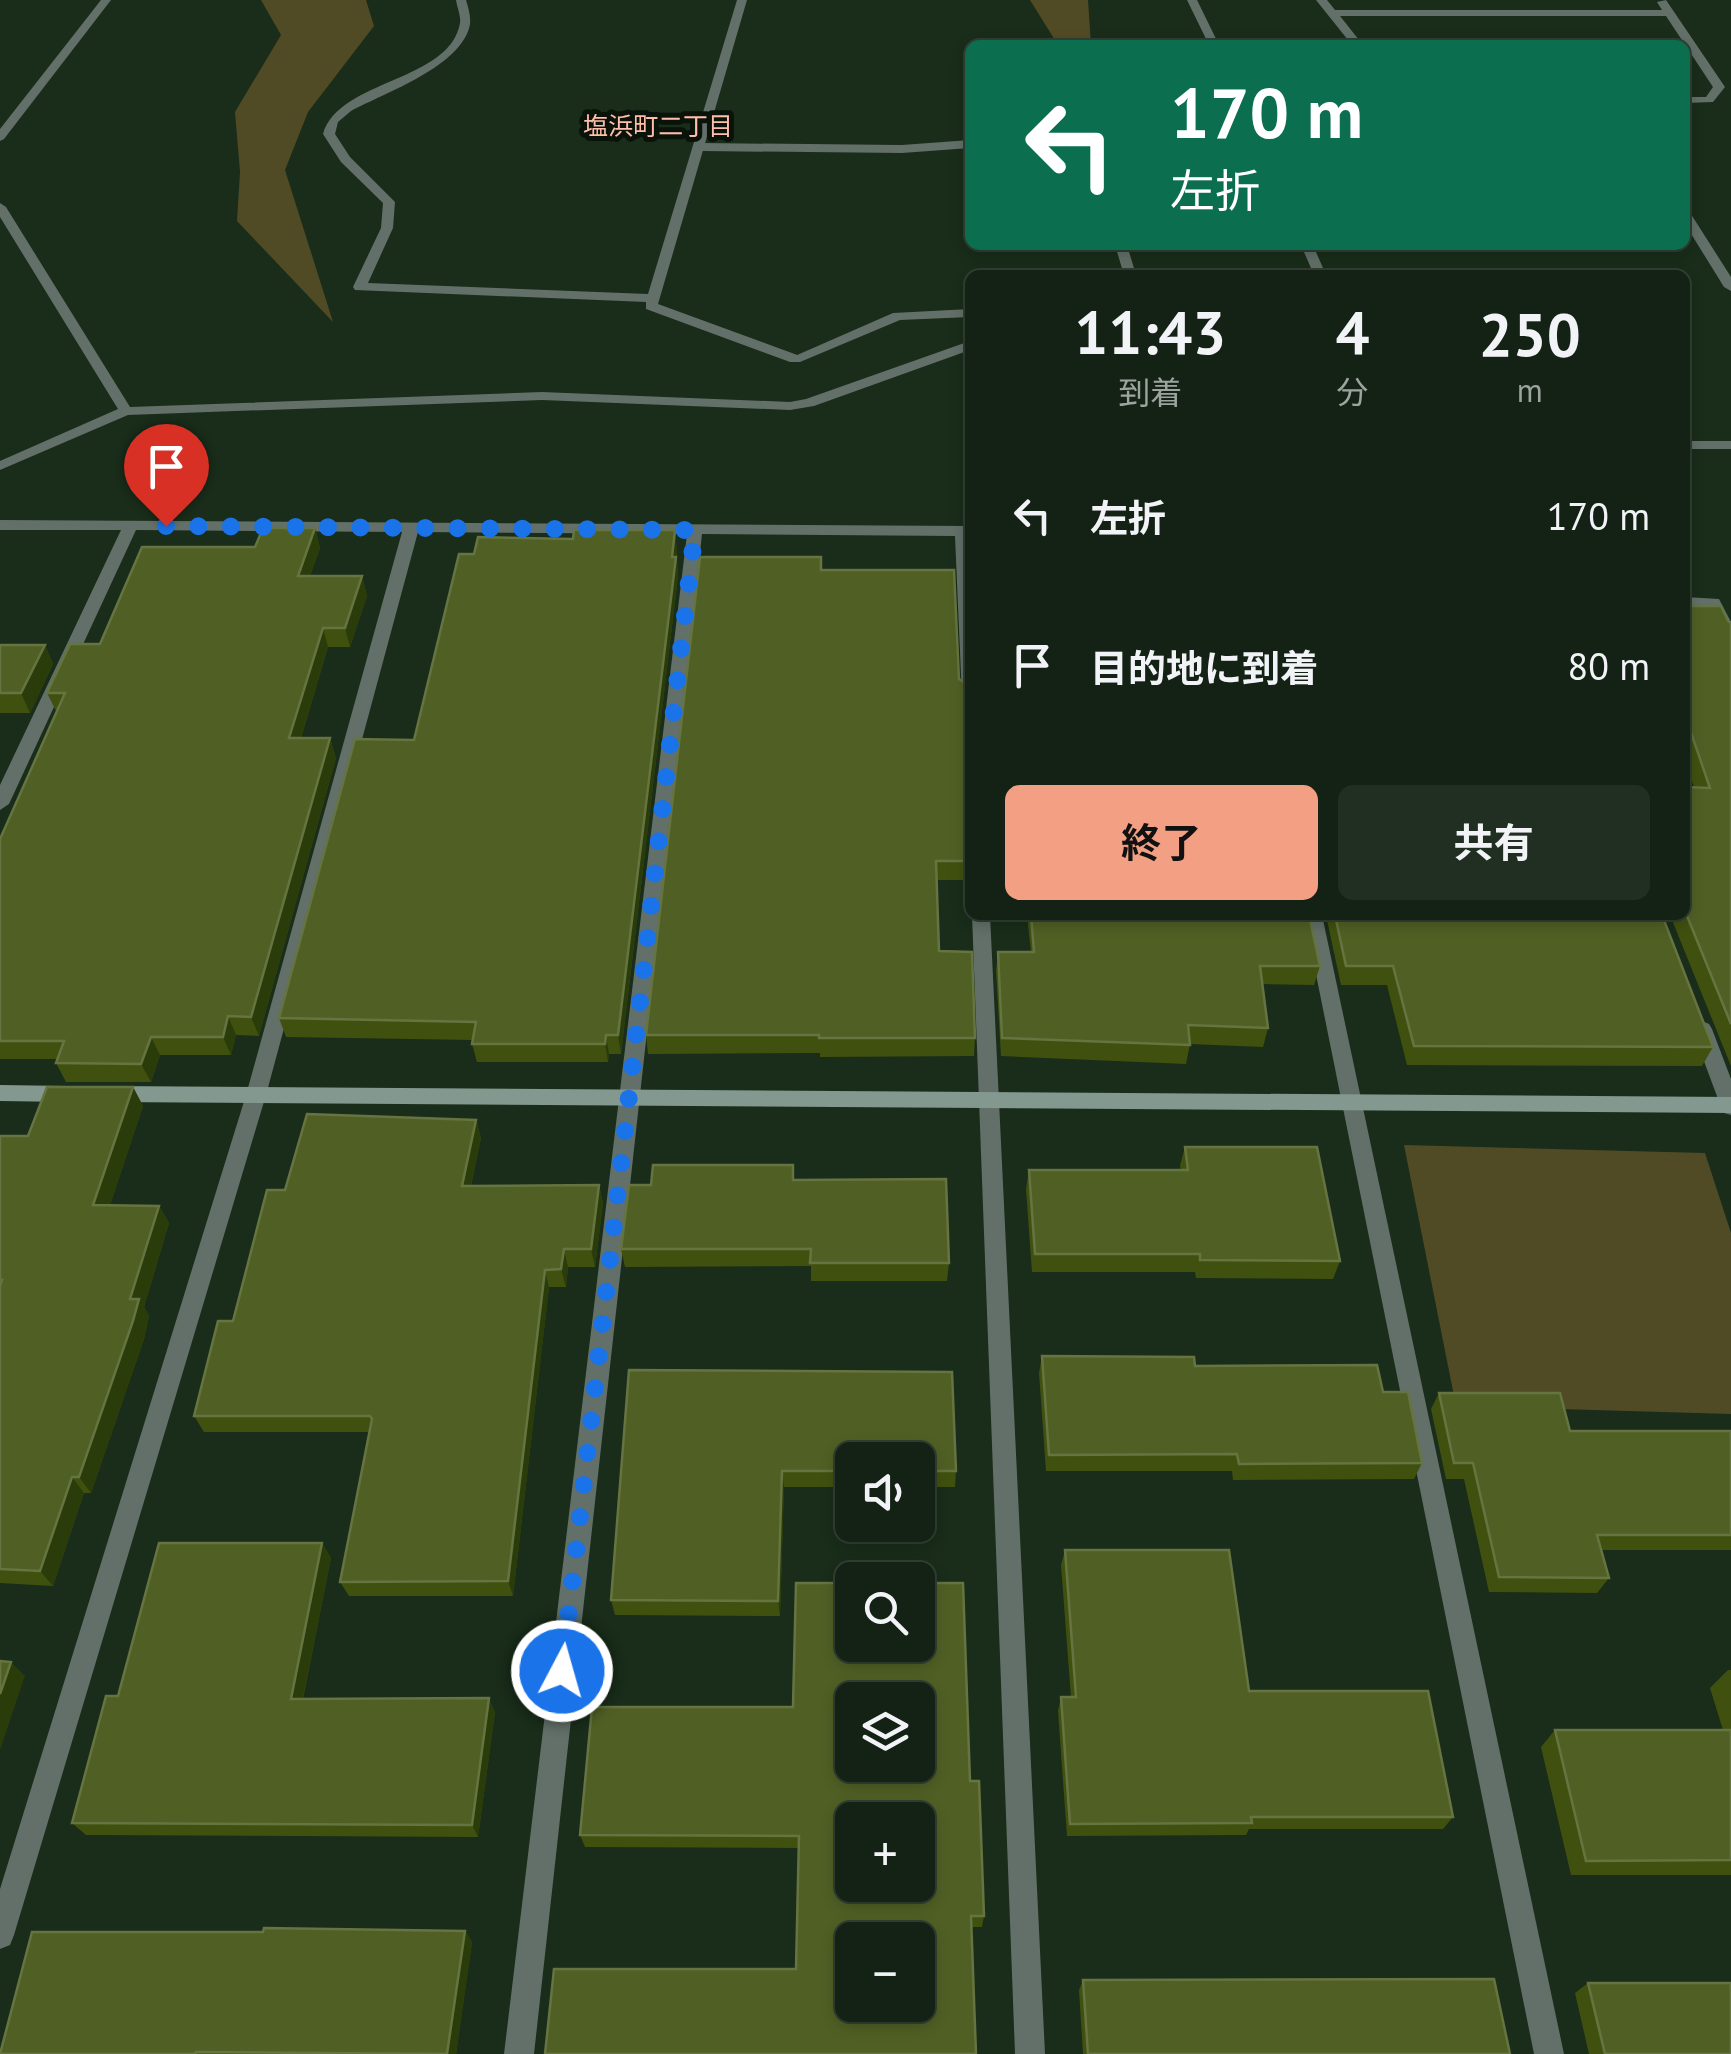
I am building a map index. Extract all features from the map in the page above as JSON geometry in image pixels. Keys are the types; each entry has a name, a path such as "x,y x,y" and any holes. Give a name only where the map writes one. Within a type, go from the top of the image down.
{"street":[{"path":"0,136 106,0"},
{"path":"461,0 465,23 446,54 403,82 339,112 330,122 333,146 390,202 387,228 360,287 654,298"},
{"path":"742,0 651,306 795,359 898,316 965,312"},
{"path":"1192,0 1212,40"},
{"path":"1320,0 1354,40"},
{"path":"1660,0 1687,40"},
{"path":"1332,13 1668,13"},
{"path":"1690,45 1719,87 1709,100 1690,100"},
{"path":"701,147 902,148 965,144"},
{"path":"0,207 126,411"},
{"path":"1690,222 1731,286"},
{"path":"0,466 126,411 542,396 790,406 809,404 965,347"},
{"path":"1690,445 1731,446"},
{"path":"0,525 965,531"},
{"path":"0,804 130,525"},
{"path":"0,1934 256,1095 411,528"},
{"path":"519,2054 695,530"},
{"path":"1690,602 1714,602 1731,638"},
{"path":"980,920 1030,2054"},
{"path":"1314,920 1549,2054"},
{"path":"0,1094 1731,1106 1691,1002"}],"shaded area":[{"path":"261,0 366,0 374,26 308,112 285,170 333,322 237,221 240,172 235,112 281,35"},
{"path":"1030,0 1088,0 1091,40 1055,40"},
{"path":"1404,1145 1705,1153 1731,1233 1731,1414 1456,1406"}],"building":[{"path":"263,528 315,528 298,576 362,576 345,628 323,628 289,738 330,738 251,1017 228,1016 223,1037 151,1037 141,1064 56,1063 64,1041 0,1041 0,839 65,693 47,693 70,644 100,644 142,547 255,547"},
{"path":"574,530 675,530 672,557 676,557 618,1035 606,1035 605,1044 472,1044 476,1022 279,1018 355,739 414,740 459,554 474,554 478,537 573,539"},
{"path":"700,557 821,557 821,570 954,570 959,679 965,683 965,861 936,861 939,951 972,952 975,1038 646,1035"},
{"path":"1690,606 1721,606 1731,623 1731,1024 1689,920 1690,787 1710,788 1690,730"},
{"path":"0,645 45,645 21,693 0,693"},
{"path":"1031,920 1310,920 1320,966 1260,966 1268,1028 1188,1025 1190,1045 1002,1038 998,952 1034,952"},
{"path":"1336,920 1664,920 1713,1047 1414,1046 1393,966 1346,966"},
{"path":"47,1087 133,1087 93,1205 159,1206 130,1299 139,1299 133,1321 79,1477 72,1477 40,1571 0,1569 0,1136 28,1136"},
{"path":"307,1114 476,1120 462,1186 599,1185 591,1249 564,1249 561,1269 545,1270 508,1581 340,1582 370,1416 194,1416 218,1321 233,1321 267,1190 285,1190"},
{"path":"1185,1147 1317,1147 1340,1261 1200,1260 1200,1254 1035,1254 1029,1170 1188,1170"},
{"path":"653,1165 793,1165 793,1180 946,1179 949,1263 810,1263 811,1249 621,1249 629,1185 651,1185"},
{"path":"1042,1356 1194,1357 1195,1366 1377,1365 1383,1392 1408,1392 1422,1463 1239,1464 1237,1454 1049,1455"},
{"path":"629,1370 952,1372 956,1471 935,1471 935,1442 835,1442 835,1471 782,1471 778,1601 611,1600"},
{"path":"1439,1393 1560,1393 1570,1431 1731,1431 1731,1535 1597,1535 1609,1578 1499,1577 1473,1463 1454,1463"},
{"path":"159,1543 322,1543 291,1699 489,1698 472,1825 72,1823 106,1696 118,1696"},
{"path":"1065,1550 1229,1550 1249,1691 1428,1691 1453,1817 1251,1817 1252,1823 1070,1824 1061,1697 1076,1697"},
{"path":"796,1583 835,1583 835,1662 935,1662 935,1583 963,1583 970,1781 979,1781 984,1916 971,1916 976,2054 545,2054 554,1969 796,1969 799,1836 580,1835 592,1707 793,1707"},
{"path":"0,1661 11,1662 0,1694"},
{"path":"1555,1730 1731,1730 1731,1860 1586,1861"},
{"path":"264,1928 465,1931 447,2054 0,2054 32,1932 263,1932"},
{"path":"1494,1979 1510,2054 1088,2054 1083,1980"},
{"path":"1588,1983 1731,1983 1731,2054 1605,2054"}],"district":[{"name":"塩浜町二丁目","path":"658,126"}],"route":[{"path":"166,526 695,530 562,1671"}]}
